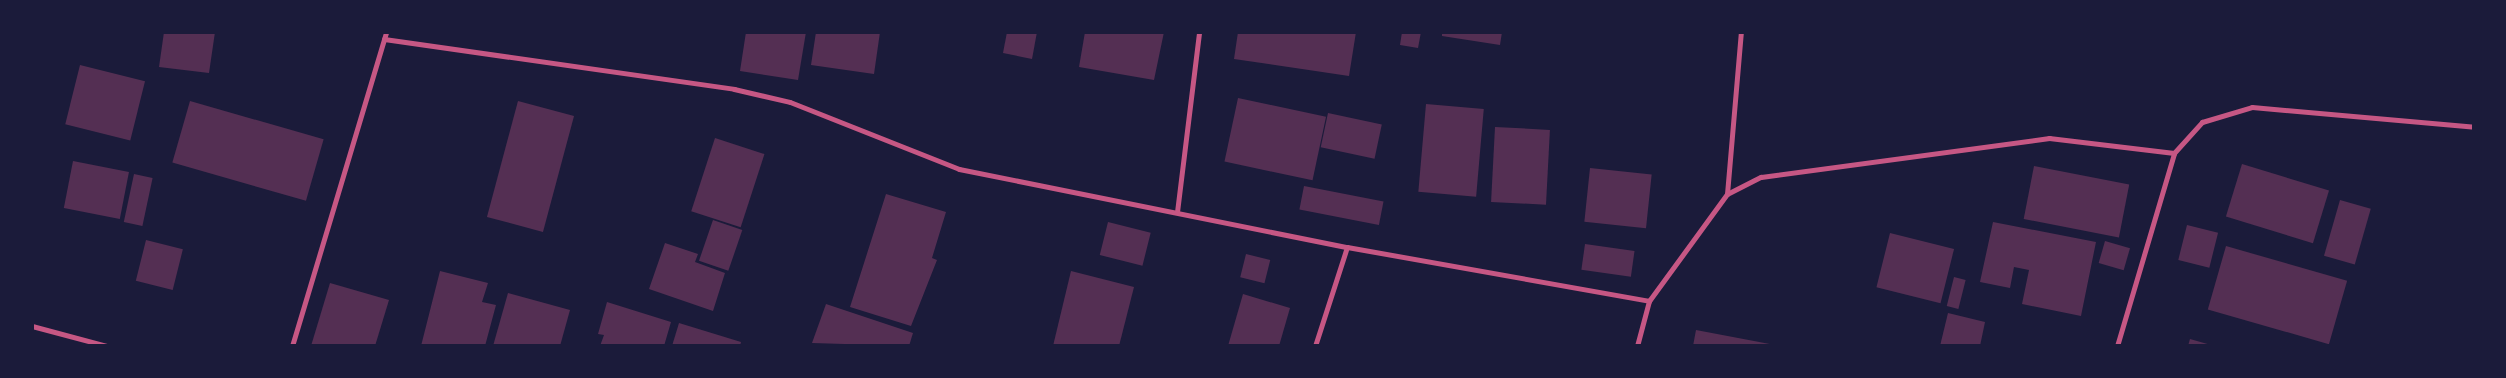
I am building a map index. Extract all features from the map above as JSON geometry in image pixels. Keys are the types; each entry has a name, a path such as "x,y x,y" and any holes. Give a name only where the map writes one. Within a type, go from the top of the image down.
{"street":[{"path":"292,346 386,32"},
{"path":"1177,212 1199,32"},
{"path":"1727,194 1741,32"},
{"path":"384,39 734,89 790,102 959,169 1346,247 1649,301"},
{"path":"2118,346 2174,153 2202,122 2252,107 2474,127"},
{"path":"1637,346 1649,301 1727,194 1761,177 2049,138 2174,153"},
{"path":"1315,346 1346,247"},
{"path":"32,326 108,346"}],"building":[{"path":"164,32 215,32 209,73 159,67"},
{"path":"746,32 806,32 798,80 740,71"},
{"path":"816,32 880,32 874,74 811,65"},
{"path":"1007,32 1037,32 1032,59 1003,53"},
{"path":"1085,32 1164,32 1154,80 1079,67"},
{"path":"1238,32 1356,32 1349,76 1234,59"},
{"path":"1402,32 1421,32 1418,48 1400,45"},
{"path":"1442,32 1502,32 1500,45 1442,36"},
{"path":"80,65 145,81 130,140 65,124"},
{"path":"1238,98 1326,117 1313,180 1224,162"},
{"path":"190,101 324,139 306,201 172,163"},
{"path":"518,101 574,116 543,232 487,217"},
{"path":"1426,104 1484,109 1476,197 1418,192"},
{"path":"1328,113 1382,124 1375,159 1321,147"},
{"path":"1495,127 1550,130 1546,205 1491,202"},
{"path":"715,138 764,154 741,227 691,211"},
{"path":"73,161 129,172 120,219 64,208"},
{"path":"2242,164 2329,191 2313,243 2226,217"},
{"path":"2034,166 2129,185 2119,238 2024,219"},
{"path":"1590,168 1652,174 1646,228 1584,222"},
{"path":"134,174 153,178 142,226 124,222"},
{"path":"1304,186 1384,201 1379,225 1299,210"},
{"path":"886,194 946,212 932,258 937,260 911,326 850,307"},
{"path":"2340,200 2371,209 2355,265 2324,256"},
{"path":"713,220 742,230 728,271 699,261"},
{"path":"1108,222 1151,233 1142,266 1100,255"},
{"path":"1993,222 2096,242 2081,316 2022,304 2029,270 2014,267 2010,288 1980,282"},
{"path":"2187,225 2218,233 2209,268 2178,260"},
{"path":"1890,233 1954,249 1940,303 1876,287"},
{"path":"146,240 183,249 173,290 136,281"},
{"path":"2105,241 2130,248 2124,270 2099,263"},
{"path":"665,243 698,254 695,262 725,273 713,311 649,289"},
{"path":"1585,244 1635,251 1631,277 1581,270"},
{"path":"2226,246 2347,281 2329,344 2208,309"},
{"path":"1246,254 1270,260 1264,283 1240,277"},
{"path":"440,271 488,283 482,302 496,305 485,346 421,346"},
{"path":"1071,271 1134,287 1119,346 1053,346"},
{"path":"1954,277 1966,280 1958,309 1947,306"},
{"path":"330,283 389,300 375,346 311,346"},
{"path":"508,293 570,310 560,346 493,346"},
{"path":"1243,294 1290,308 1279,346 1228,346"},
{"path":"607,302 671,322 664,346 600,346 604,335 598,334"},
{"path":"826,304 913,333 909,346 812,343"},
{"path":"1948,313 1985,322 1980,346 1940,346"},
{"path":"679,323 741,342 740,346 672,346"},
{"path":"1696,330 1775,345 1775,346 1693,346"},
{"path":"2190,339 2211,345 2211,346 2188,346"}]}
